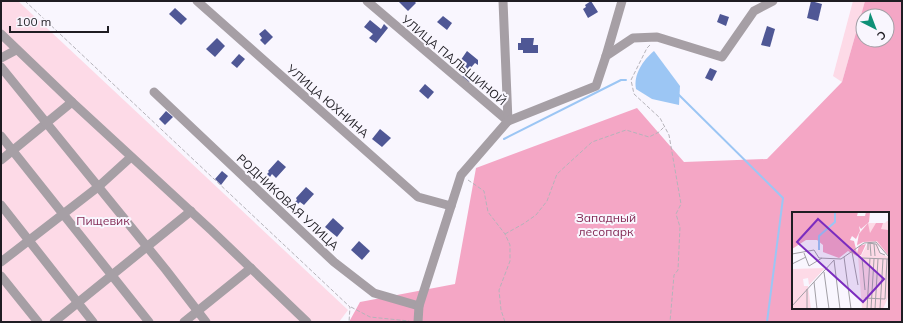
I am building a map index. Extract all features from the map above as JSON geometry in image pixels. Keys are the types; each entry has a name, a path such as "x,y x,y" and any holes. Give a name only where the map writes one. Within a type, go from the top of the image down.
{"street":[{"name":"УЛИЦА ЮХНИНА","path":"197,1 418,197 451,206"},
{"name":"УЛИЦА ПАЛЬШИНОЙ","path":"367,1 508,121"},
{"path":"503,1 508,121"},
{"path":"416,322 419,306 461,175 508,121 596,86 622,1"},
{"path":"606,56 633,38 657,37 722,57 754,11 773,1"},
{"path":"1,34 16,50 191,211 307,322"},
{"path":"1,58 16,50"},
{"path":"1,67 206,322"},
{"name":"РОДНИКОВАЯ УЛИЦА","path":"154,92 334,262 374,293 419,306"},
{"path":"1,160 72,102"},
{"path":"1,136 149,322"},
{"path":"1,262 98,187 131,156"},
{"path":"1,205 93,322"},
{"path":"54,322 191,211"},
{"path":"184,322 251,268"},
{"path":"1,276 38,322"}],"path":[{"path":"25,1 350,307 370,317 416,322"},
{"path":"647,48 631,80 634,94 660,118 669,135 681,204 676,214 680,227 678,270 674,275 670,322"},
{"path":"505,234 536,215 547,201 557,174 592,142 626,130 649,137 659,132 664,126"},
{"path":"461,175 484,191 488,212 505,234 510,245 510,261 499,290 501,310 505,322"},
{"path":"349,322 350,307"}],"green space":[{"name":"Пищевик","path":"1,1 18,1 348,310 339,322 1,322"},
{"path":"853,1 865,1 863,8 855,8 855,36 842,82 833,76"},
{"name":"Западный лесопарк","path":"865,1 902,1 902,322 349,322 360,302 455,284 476,168 637,108 684,162 767,159 842,82 855,36 855,48 895,48 895,8 863,8"}],"water":[{"path":"654,51 680,86 679,105 652,99 636,89 635,84 637,73 646,59"}],"building":[{"path":"398,1 414,1 416,3 408,11"},
{"path":"591,1 598,12 588,18 583,9 586,7 585,5"},
{"path":"811,1 822,4 818,21 807,18"},
{"path":"175,8 187,19 181,25 169,14"},
{"path":"720,14 729,17 726,26 717,22"},
{"path":"443,16 452,23 447,30 437,22"},
{"path":"370,20 381,29 384,24 388,28 376,43 369,38 373,34 364,27"},
{"path":"767,26 775,29 770,47 761,45"},
{"path":"265,29 273,37 265,45 260,40 262,38 259,34"},
{"path":"217,38 225,46 215,57 206,49"},
{"path":"521,38 534,38 533,45 538,45 538,53 523,53 523,50 518,50 518,43 521,43"},
{"path":"467,51 478,60 478,65 475,63 468,71 474,76 469,82 462,77 467,71 458,64"},
{"path":"239,54 245,59 237,68 231,63"},
{"path":"710,68 717,71 712,81 705,78"},
{"path":"425,84 434,92 428,99 419,91"},
{"path":"166,111 173,117 165,125 159,119"},
{"path":"380,129 391,138 382,147 372,139"},
{"path":"278,160 286,167 276,178 272,174 270,177 267,174 269,172 268,171"},
{"path":"222,171 228,176 221,185 215,179"},
{"path":"306,187 314,194 304,205 300,202 298,204 295,202 297,200 296,198"},
{"path":"333,218 344,228 337,237 325,227"},
{"path":"359,241 370,251 362,260 351,250"}],"waterway":[{"path":"504,139 621,80 626,80"},
{"path":"678,94 783,198 767,322"}]}
